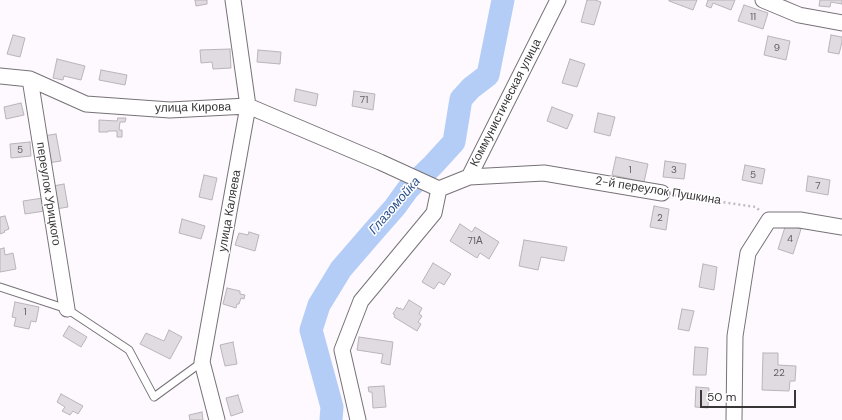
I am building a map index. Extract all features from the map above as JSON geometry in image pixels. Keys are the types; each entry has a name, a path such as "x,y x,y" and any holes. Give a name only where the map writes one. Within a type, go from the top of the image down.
{"street":[{"name":"улица Каляева","path":"217,420 202,362 248,106 233,0"},
{"name":"Коммунистическая улица","path":"439,189 469,177 558,0"},
{"path":"763,0 799,15 842,23"},
{"name":"улица Кирова","path":"0,76 30,79 86,104 170,110 248,106 380,162 439,189"},
{"name":"переулок Урицкого","path":"30,79 66,309"},
{"name":"2-й переулок Пушкина","path":"469,177 544,173 662,193"},
{"path":"358,420 342,350 361,301 434,213 439,189"},
{"path":"734,420 735,336 748,253 770,220 800,220 842,227"}],"lane":[{"path":"0,287 66,309 129,350 154,397 202,362"}],"path":[{"name":"2-й переулок Пушкина","path":"662,193 756,207 770,220"}],"building":[{"path":"195,0 207,0 207,4 196,6"},
{"path":"587,0 601,2 594,25 581,22"},
{"path":"669,0 697,0 693,10"},
{"path":"708,0 735,0 731,10 713,3 711,8 706,6"},
{"path":"820,0 842,0 842,4 831,2 830,7 819,6"},
{"path":"744,5 768,13 763,29 738,21"},
{"path":"13,35 25,38 20,57 7,54"},
{"path":"831,35 842,37 839,54 828,52"},
{"path":"768,36 790,41 786,60 764,55"},
{"path":"230,49 231,68 213,69 212,62 201,63 200,50"},
{"path":"258,50 281,52 280,64 257,62"},
{"path":"57,59 85,66 81,80 64,76 63,80 53,78"},
{"path":"570,59 585,64 577,87 562,83"},
{"path":"101,70 127,75 125,85 99,80"},
{"path":"296,89 318,94 316,106 294,101"},
{"path":"354,91 375,94 373,110 352,106"},
{"path":"21,103 24,115 6,119 4,107"},
{"path":"552,107 573,115 567,129 547,121"},
{"path":"598,113 615,117 610,136 594,132"},
{"path":"118,118 126,118 125,122 120,122 119,130 122,130 122,137 117,137 117,131 99,132 99,120 117,121"},
{"path":"56,134 61,161 48,163 43,136"},
{"path":"30,142 31,156 11,158 10,144"},
{"path":"616,157 648,164 644,182 612,175"},
{"path":"665,161 686,164 684,179 663,177"},
{"path":"745,165 765,169 762,184 742,180"},
{"path":"204,175 217,178 212,200 199,197"},
{"path":"808,176 830,180 828,195 806,191"},
{"path":"64,184 68,207 56,209 53,186"},
{"path":"43,198 45,211 25,214 23,201"},
{"path":"654,206 669,209 666,230 650,227"},
{"path":"5,216 9,229 0,234 0,217"},
{"path":"182,219 205,226 201,239 179,233"},
{"path":"460,224 472,232 475,227 499,242 489,259 480,253 477,258 450,241"},
{"path":"786,224 801,229 793,254 778,249"},
{"path":"249,232 259,235 255,251 235,245 239,233 248,235"},
{"path":"524,240 567,247 564,261 541,257 538,270 519,266"},
{"path":"4,248 5,255 13,253 16,269 0,272 0,249"},
{"path":"433,263 451,274 444,285 439,282 434,289 422,282"},
{"path":"703,264 717,267 714,290 699,287"},
{"path":"227,288 240,291 240,294 245,295 244,299 241,298 236,308 223,304"},
{"path":"409,300 422,308 419,314 422,316 418,322 421,324 417,331 394,317 395,315 393,314 397,307 403,310"},
{"path":"15,302 39,307 36,322 31,321 29,329 14,326 16,318 12,317"},
{"path":"682,309 694,311 689,331 678,329"},
{"path":"69,326 87,337 81,347 63,336"},
{"path":"169,330 182,337 170,359 140,344 146,333 164,341"},
{"path":"359,337 393,342 390,365 381,363 383,354 357,350"},
{"path":"233,342 237,364 225,366 220,345"},
{"path":"695,347 708,348 706,375 693,375"},
{"path":"763,353 778,353 778,365 796,366 795,381 790,381 789,391 762,390"},
{"path":"384,386 386,407 373,408 372,392 369,392 368,387"},
{"path":"696,387 709,388 708,408 695,407"},
{"path":"61,394 83,406 78,414 73,411 70,415 62,411 65,407 57,402"},
{"path":"238,395 243,412 231,416 226,398"},
{"path":"202,412 203,420 190,420 189,415"}],"waterway":[{"name":"Глазомойка","path":"331,420 332,407 311,330 319,305 341,269 395,207 408,189 454,142 461,99 471,88 488,75 503,0"}]}
